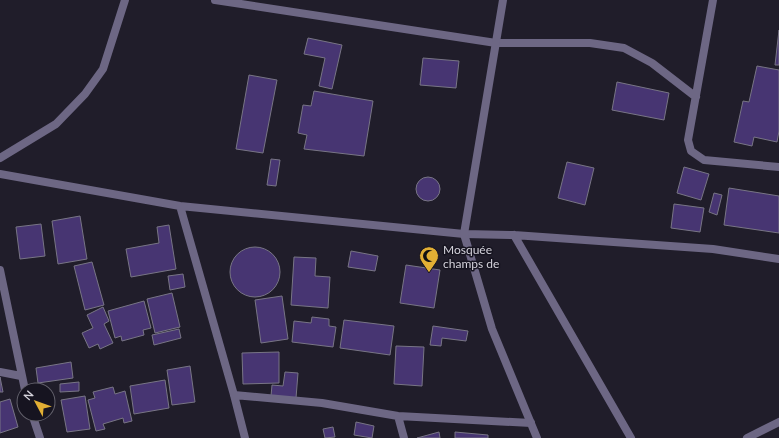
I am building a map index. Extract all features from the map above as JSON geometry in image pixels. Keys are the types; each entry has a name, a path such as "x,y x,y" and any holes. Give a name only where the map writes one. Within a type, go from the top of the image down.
{"street":[{"path":"0,158 56,124 85,94 103,69 125,0"},
{"path":"215,0 496,43 590,43 624,48 652,63 696,97"},
{"path":"503,0 464,234 492,330 537,438"},
{"path":"713,0 688,140 691,151 704,160 779,168"},
{"path":"0,174 180,206 464,234 713,249 779,259"},
{"path":"180,206 245,438"},
{"path":"514,236 631,438"},
{"path":"0,270 23,382"},
{"path":"0,372 21,376"},
{"path":"234,395 322,403 398,416 531,424"},
{"path":"398,416 404,438"},
{"path":"35,422 40,438"},
{"path":"747,438 779,422"}],"building":[{"path":"779,30 779,65 775,65"},
{"path":"308,38 342,45 332,89 319,86 325,58 304,54"},
{"path":"423,58 459,61 456,88 420,85"},
{"path":"757,66 779,70 779,131 777,142 754,137 752,146 734,142 743,101 749,102"},
{"path":"249,75 277,80 263,153 236,149"},
{"path":"617,82 669,93 664,120 612,110"},
{"path":"314,91 373,101 364,156 304,149 307,135 298,133 303,105 311,106"},
{"path":"271,159 280,160 276,186 267,185"},
{"path":"567,162 594,168 585,205 558,198"},
{"path":"684,167 709,174 701,200 677,193"},
{"path":"428,177 436,181 440,189 436,197 428,201 420,197 416,189 420,181"},
{"path":"729,188 779,196 779,233 724,225"},
{"path":"714,193 722,195 717,215 709,212"},
{"path":"674,204 704,208 700,232 671,228"},
{"path":"80,216 87,259 58,264 52,221"},
{"path":"41,224 45,256 20,259 16,227"},
{"path":"169,225 176,269 131,277 126,249 159,243 157,227"},
{"path":"255,247 264,249 273,254 278,263 280,272 278,281 273,290 264,295 255,297 246,295 237,290 232,281 230,272 232,263 237,254 246,249"},
{"path":"351,251 378,256 375,271 348,267"},
{"path":"294,257 316,258 315,276 330,277 328,308 291,305"},
{"path":"92,262 104,305 85,310 74,266"},
{"path":"406,265 440,270 434,308 400,303"},
{"path":"183,274 185,287 170,290 168,276"},
{"path":"172,293 180,327 155,333 147,299"},
{"path":"282,296 288,339 261,343 255,300"},
{"path":"144,301 151,328 143,330 144,335 122,341 121,336 115,338 108,311"},
{"path":"103,307 109,321 104,324 113,343 100,349 98,344 89,348 82,333 93,328 87,315"},
{"path":"312,317 329,319 329,326 336,327 333,347 292,342 294,321 311,323"},
{"path":"344,320 394,326 390,355 340,348"},
{"path":"433,326 468,331 466,341 442,338 441,346 430,345"},
{"path":"179,329 181,338 154,345 152,335"},
{"path":"396,346 424,347 422,386 394,384"},
{"path":"279,352 279,383 243,384 242,353"},
{"path":"71,362 73,378 38,382 36,368"},
{"path":"190,366 195,402 172,405 167,370"},
{"path":"285,372 298,373 296,398 271,396 272,385 283,386"},
{"path":"0,377 3,392 0,392"},
{"path":"165,380 169,408 134,414 130,386"},
{"path":"79,382 79,391 60,392 60,384"},
{"path":"113,387 115,394 125,391 132,421 124,423 123,418 103,424 105,429 96,431 88,400 95,398 93,392"},
{"path":"85,396 90,429 67,432 61,400"},
{"path":"10,399 18,427 0,433 0,402"},
{"path":"356,422 374,426 372,438 354,435"},
{"path":"333,427 335,437 325,438 323,429"},
{"path":"439,432 440,438 417,438"},
{"path":"455,432 488,435 488,438 455,438"}],"place":[{"name":"Mosquée champs de","path":"429,273"}]}
